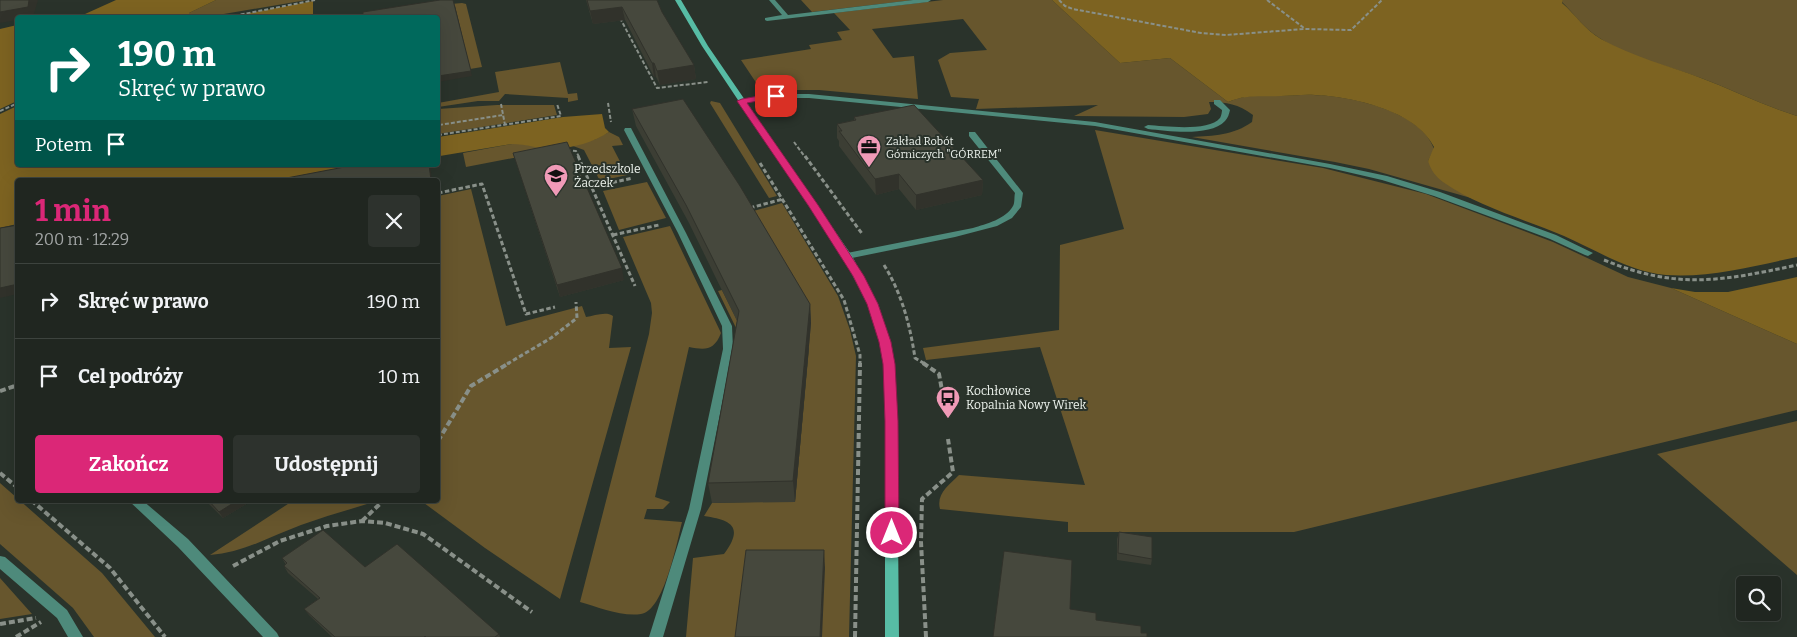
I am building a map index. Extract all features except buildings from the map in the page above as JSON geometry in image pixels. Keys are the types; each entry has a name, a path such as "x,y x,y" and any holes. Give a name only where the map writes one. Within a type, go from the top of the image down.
{"street":[{"path":"678,0 742,101 846,256 873,304 885,342 889,364 892,637"},
{"path":"772,0 787,17"},
{"path":"767,19 928,0"},
{"path":"742,101 776,96 809,96 1095,124 1188,129 1208,128 1222,122 1226,116 1226,110 1217,102"},
{"path":"1095,124 1312,162 1384,178 1484,211 1588,253"},
{"path":"628,130 682,233 727,326 728,349 695,509 656,637"},
{"path":"846,256 962,234 990,226 1018,210 1021,202 1019,193 972,134"},
{"path":"137,503 183,543 272,637"},
{"path":"0,561 76,637"}],"path":[{"path":"238,15 315,0"},
{"path":"1059,0 1065,6 1073,9 1201,33 1226,35 1304,29 1351,30 1382,0"},
{"path":"1267,0 1304,29"},
{"path":"618,14 622,26 628,30 657,88 708,82"},
{"path":"704,73 712,88"},
{"path":"608,103 609,115"},
{"path":"0,111 15,104"},
{"path":"501,104 505,125"},
{"path":"440,135 561,116 558,104"},
{"path":"440,125 504,115"},
{"path":"565,150 575,150 635,286"},
{"path":"758,160 844,300 860,355 855,637"},
{"path":"592,187 627,180"},
{"path":"440,193 482,184 526,314 555,307"},
{"path":"746,210 783,199"},
{"path":"613,235 655,226"},
{"path":"1588,253 1635,273 1679,281 1707,282 1734,279 1797,265"},
{"path":"440,437 471,386 544,342 577,318 576,302"},
{"path":"0,391 15,386"},
{"path":"926,637 921,542 922,499 953,472 948,439"},
{"path":"0,473 15,486"},
{"path":"34,503 110,568 166,637"},
{"path":"362,521 381,503"},
{"path":"215,577 243,559 280,541 327,526 362,521 385,523 423,534 532,612"},
{"path":"0,624 56,615"},
{"path":"16,637 56,615"}],"shaded area":[{"path":"116,0 216,0 189,13 189,15 78,15 85,14"},
{"path":"216,0 307,0 218,15 189,15 189,13"},
{"path":"801,0 914,0 812,12"},
{"path":"943,0 1052,0 1120,63 1170,58 1228,102 1254,96 1310,95 1346,99 1383,108 1400,115 1427,136 1434,149 1428,161 1458,190 1478,200 1369,169 1192,137 1231,132 1252,122 1253,115 1242,108 1227,103 1209,102 1211,109 1208,114 1184,117 1074,116 1098,105 976,109 979,99 951,97 938,60 950,53 987,50 963,19 872,29 893,58 914,56 918,99 819,90 761,90 741,60 811,49 809,45 842,40 837,32 850,30 834,13"},
{"path":"1052,0 1563,0 1562,3 1590,31 1613,45 1797,116 1797,257 1732,271 1699,275 1666,275 1639,270 1564,236 1471,199 1443,182 1434,173 1428,161 1434,147 1425,134 1398,115 1382,108 1330,96 1248,97 1228,102 1170,58 1120,63"},
{"path":"1563,0 1797,0 1797,116 1701,78 1648,61 1622,50 1598,37 1588,29 1562,2"},
{"path":"313,1 313,15 240,15"},
{"path":"451,4 466,4 482,67 470,69 455,6"},
{"path":"15,25 15,102 0,109 0,29"},
{"path":"560,62 568,94 577,93 578,100 568,102 568,98 505,94 499,101 478,101 440,107 440,103 499,92 495,72"},
{"path":"711,101 720,103 777,196 769,198 710,103"},
{"path":"497,105 554,105 557,115 440,134 440,109"},
{"path":"15,107 15,167 352,167 292,178 15,178 15,224 0,228 0,114"},
{"path":"602,114 605,128 609,132 590,142 562,148 550,149 512,144 440,156 440,137 563,117"},
{"path":"1095,130 1323,168 1426,194 1553,242 1628,277 1671,288 1797,344 1797,410 1294,532 1068,532 1068,522 940,509 939,504 942,494 959,475 1085,485 1040,347 926,360 923,348 1059,330 1060,245 1124,229"},
{"path":"609,132 619,137 623,145 612,146 627,175 600,181 584,150 573,146 567,147 596,139"},
{"path":"512,144 555,150 466,167 463,153"},
{"path":"647,182 666,218 619,230 603,191"},
{"path":"471,189 506,326 582,306 586,317 603,314 613,316 609,348 631,347 560,599 485,548 424,503 440,503 440,196"},
{"path":"782,203 838,296 850,330 856,356 849,637 686,637 693,558 724,554 733,537 734,531 728,523 704,516 712,503 795,501 809,348 738,332 718,291 722,290 742,330 736,216"},
{"path":"670,226 721,333 715,343 708,348 689,347 655,497 670,502 663,509 647,509 644,519 682,522 663,589 649,610 634,615 610,611 580,602 649,334 652,313 651,303 623,237"},
{"path":"1797,277 1797,344 1671,288 1695,292 1728,292"},
{"path":"1797,421 1797,575 1657,454"},
{"path":"0,483 15,496 15,503 23,503 102,573 155,637 94,637 73,608 0,544"},
{"path":"289,503 368,503 301,525 245,548 210,555"},
{"path":"0,578 32,614 0,619"}],"place":[{"name":"Zakład Robót Górniczych \"GÓRREM\"","path":"869,168"},
{"name":"Przedszkole Żaczek","path":"556,197"},
{"name":"Kochłowice Kopalnia Nowy Wirek","path":"948,419"}],"route":[{"path":"776,96 742,101 859,276 873,304 885,342 889,364 892,533"}]}
